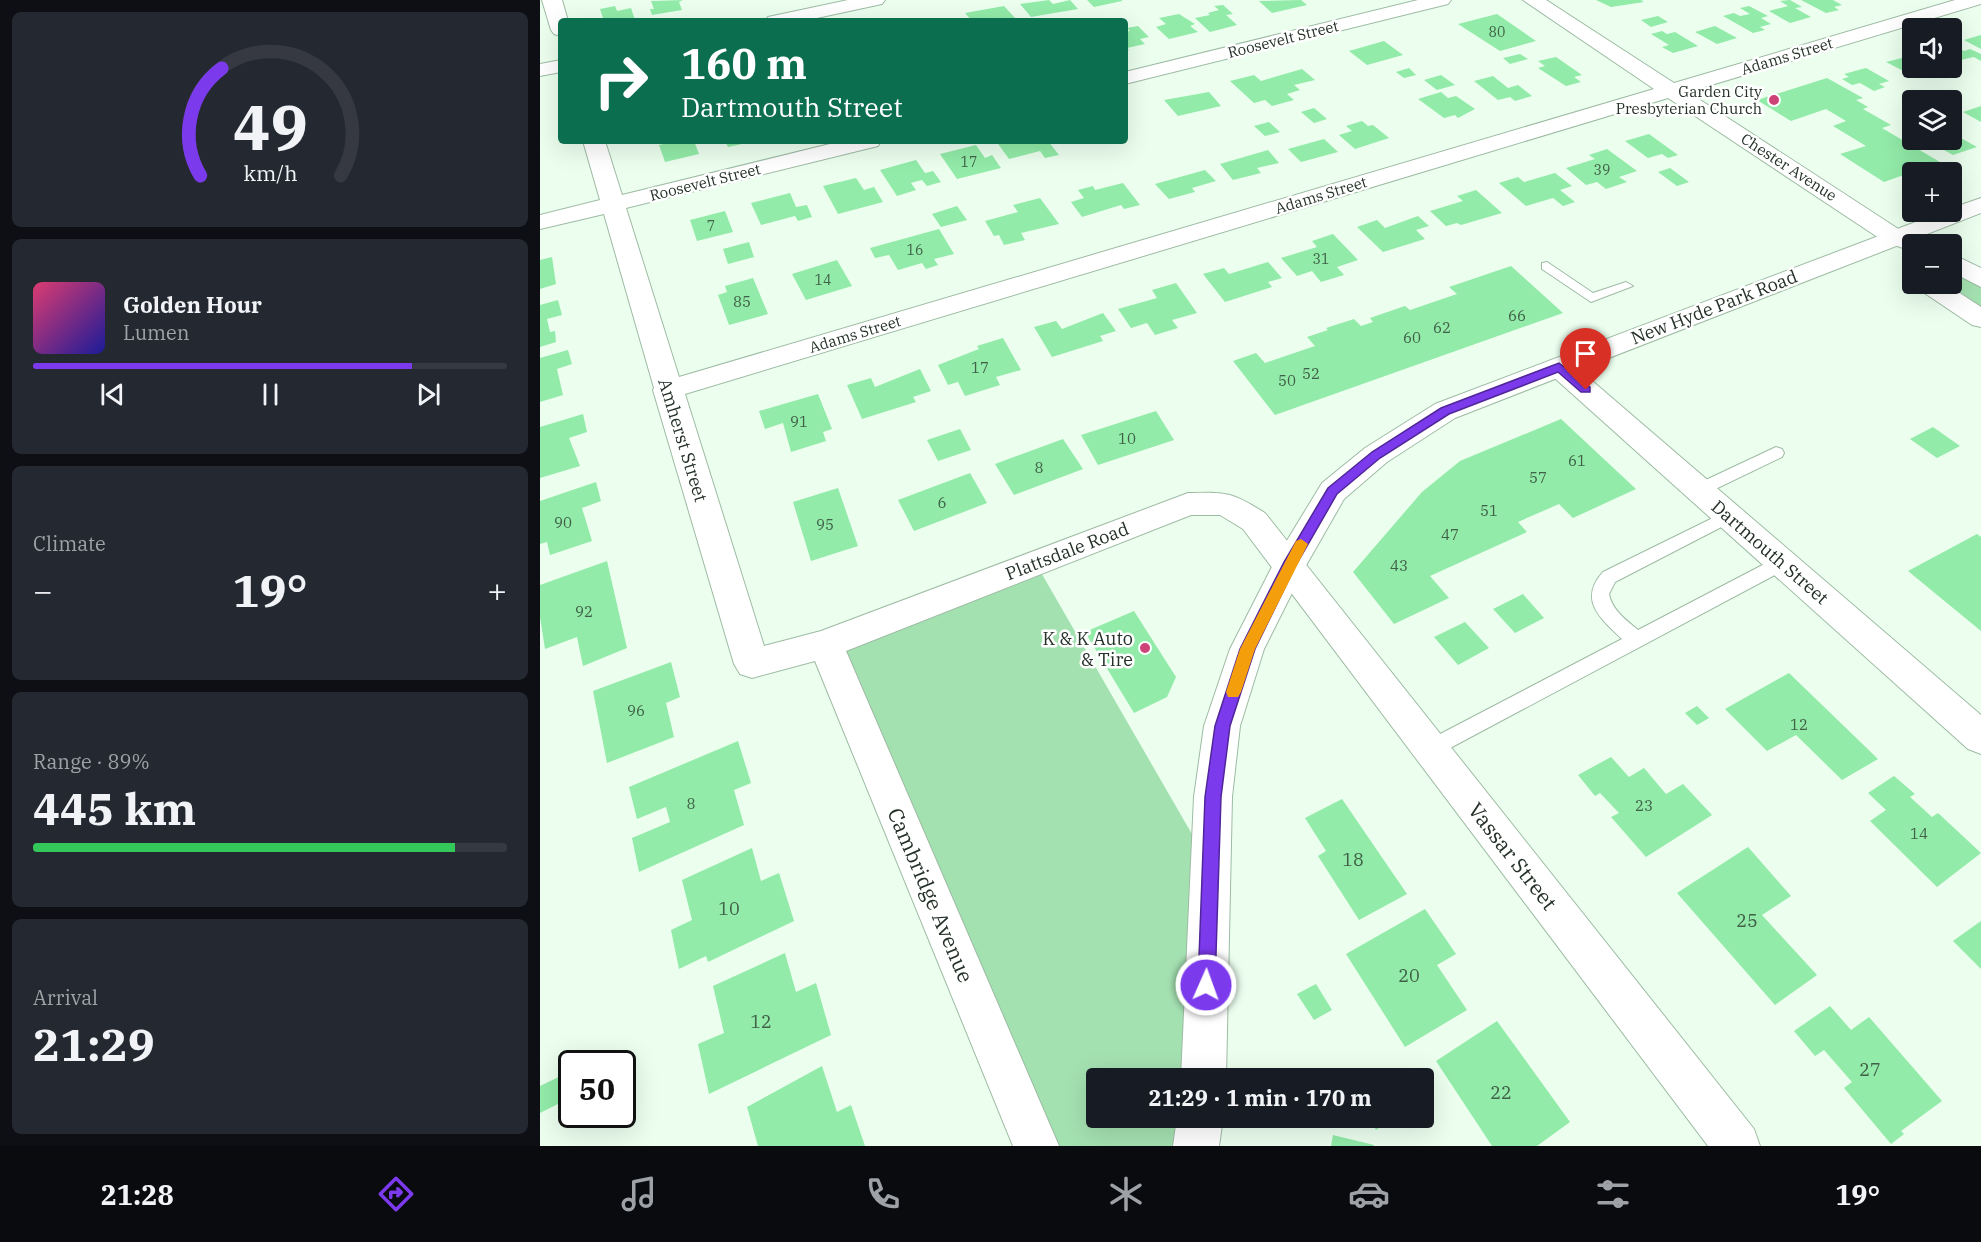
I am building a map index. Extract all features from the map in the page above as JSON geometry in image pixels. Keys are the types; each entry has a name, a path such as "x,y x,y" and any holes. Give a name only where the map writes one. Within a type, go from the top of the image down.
{"street":[{"path":"789,18 875,0"},
{"name":"Roosevelt Street","path":"1128,77 1441,0"},
{"name":"Chester Avenue","path":"1533,0 1902,240"},
{"name":"Adams Street","path":"667,390 1975,0"},
{"path":"553,4 558,20"},
{"path":"540,70 558,67"},
{"name":"Amherst Street","path":"595,144 667,390 752,664 826,644"},
{"name":"Roosevelt Street","path":"540,222 858,144"},
{"name":"New Hyde Park Road","path":"1919,234 1981,205"},
{"name":"New Hyde Park Road","path":"1203,1068 1213,797 1222,726 1248,649 1289,566 1333,491 1376,455 1445,411 1902,242"},
{"path":"1962,267 1981,279"},
{"path":"1944,294 1981,319"},
{"name":"Dartmouth Street","path":"1559,367 1981,738"},
{"name":"Plattsdale Road","path":"826,644 1188,504 1226,503 1254,521 1289,566"},
{"name":"Vassar Street","path":"1289,566 1737,1146"},
{"name":"Cambridge Avenue","path":"826,644 1036,1146"},
{"path":"1196,1146 1199,1128"}],"lane":[{"path":"1547,266 1591,298 1626,286"},
{"path":"1699,490 1776,453"},
{"path":"1636,640 1600,602 1597,591 1600,584 1609,577 1729,516"},
{"path":"1430,749 1782,563"}],"green space":[{"path":"1962,276 1981,288 1981,307 1960,294 1962,294"},
{"path":"1039,569 1200,848 1189,1068 1086,1068 1086,1128 1185,1128 1184,1146 1053,1146 839,648"}],"building":[{"path":"683,0 679,2 682,10 652,15 650,9 654,9 651,1"},
{"path":"1049,0 1053,4 1070,0 1078,9 1031,17 1020,4"},
{"path":"1087,0 1122,0 1122,1 1094,7"},
{"path":"1301,0 1307,5 1272,13 1259,1"},
{"path":"1596,0 1641,0 1644,2 1611,7"},
{"path":"1790,0 1802,7 1795,8 1811,17 1790,23 1769,11 1788,6 1780,1"},
{"path":"1801,0 1833,0 1842,5 1834,7 1839,10 1826,13"},
{"path":"1223,5 1233,14 1226,15 1237,25 1210,32 1195,18 1210,15 1208,13 1219,10 1214,6"},
{"path":"615,6 617,11 631,8 634,18 603,18 600,9"},
{"path":"1004,6 1015,18 969,18 965,13"},
{"path":"1749,6 1768,16 1761,18 1771,24 1760,27 1765,30 1753,33 1723,16 1734,13 1740,16 1750,14 1740,8"},
{"path":"1179,14 1195,24 1190,26 1198,32 1169,39 1156,27 1166,24 1159,18"},
{"path":"1497,14 1536,41 1500,51 1458,24"},
{"path":"1658,16 1668,22 1651,27 1641,20"},
{"path":"1138,26 1149,37 1140,39 1145,44 1128,48 1128,31 1130,31 1128,28"},
{"path":"1715,26 1737,38 1717,44 1695,32"},
{"path":"1662,31 1667,34 1675,32 1698,46 1673,53 1662,47 1669,45 1651,34"},
{"path":"1981,35 1981,49 1964,40"},
{"path":"1384,41 1403,55 1367,65 1349,51"},
{"path":"1970,49 1981,54 1981,61 1974,57 1962,60 1962,50"},
{"path":"1520,54 1528,59 1510,64 1503,58"},
{"path":"1556,57 1582,75 1574,77 1581,82 1566,86 1538,68 1545,66 1538,61"},
{"path":"1902,58 1902,70 1886,62"},
{"path":"1409,68 1416,75 1404,78 1396,72"},
{"path":"1866,68 1889,81 1879,84 1885,87 1874,91 1860,83 1852,85 1842,79 1849,77 1844,74"},
{"path":"1302,69 1315,80 1294,85 1300,90 1287,94 1294,100 1272,106 1265,100 1254,103 1230,81 1254,75 1261,81"},
{"path":"1441,75 1455,85 1437,90 1424,80"},
{"path":"1493,76 1508,88 1518,85 1532,96 1515,101 1510,97 1498,100 1474,81"},
{"path":"1827,78 1863,98 1856,100 1868,107 1863,109 1891,125 1882,128 1902,140 1902,150 1920,150 1940,162 1902,162 1902,176 1884,182 1840,154 1866,146 1833,126 1846,121 1826,109 1791,121 1757,100"},
{"path":"1209,92 1221,106 1178,116 1164,100"},
{"path":"1441,92 1448,98 1456,96 1475,109 1458,118 1455,115 1444,118 1418,99"},
{"path":"1981,106 1981,122 1963,112"},
{"path":"1314,108 1327,119 1314,123 1301,112"},
{"path":"1362,121 1368,126 1373,125 1389,138 1355,149 1339,135 1352,131 1346,126"},
{"path":"1269,122 1280,132 1265,136 1254,126"},
{"path":"1649,134 1678,155 1668,158 1662,154 1648,158 1625,141"},
{"path":"1324,139 1338,152 1301,162 1288,149"},
{"path":"1962,139 1977,147 1953,155 1944,150 1962,150"},
{"path":"695,144 699,154 665,162 659,145"},
{"path":"726,144 742,144 728,147"},
{"path":"998,144 1050,144 1059,155 1045,158 1040,151 1009,159"},
{"path":"976,145 985,158 992,155 1001,168 957,179 940,154"},
{"path":"1607,149 1637,171 1619,177 1627,182 1606,189 1597,182 1586,185 1566,168 1595,159 1589,155"},
{"path":"1268,150 1279,163 1257,168 1261,173 1233,180 1220,164"},
{"path":"916,160 925,173 933,171 941,182 927,186 922,180 911,183 916,190 897,196 880,170"},
{"path":"1670,168 1689,182 1677,186 1658,172"},
{"path":"1205,170 1216,181 1192,188 1195,192 1169,199 1155,184"},
{"path":"1555,173 1572,186 1560,190 1575,202 1563,206 1553,198 1526,206 1499,183 1518,177 1524,182"},
{"path":"856,178 864,190 874,187 883,202 838,214 823,186"},
{"path":"1123,183 1140,205 1124,209 1121,205 1082,217 1071,202 1084,198 1078,190 1093,186 1095,190"},
{"path":"1476,190 1502,213 1461,225 1457,223 1446,226 1430,211 1463,201 1457,196"},
{"path":"790,193 796,207 807,205 812,217 798,221 795,216 761,225 751,203"},
{"path":"1040,198 1059,224 1021,233 1025,240 1004,245 999,235 994,236 985,221 1018,212 1013,205"},
{"path":"957,206 967,220 941,227 932,214"},
{"path":"725,211 733,232 697,241 690,220"},
{"path":"1418,216 1429,226 1416,230 1425,239 1383,252 1357,227 1377,220 1385,228"},
{"path":"939,229 954,254 934,259 938,265 926,269 922,263 898,270 889,255 875,258 870,248"},
{"path":"1333,234 1358,260 1337,267 1344,275 1321,282 1312,271 1297,276 1281,258 1317,247 1312,241"},
{"path":"749,242 754,257 728,264 723,249"},
{"path":"552,257 556,284 540,289 540,260"},
{"path":"837,260 852,286 806,300 792,274"},
{"path":"1268,262 1282,278 1268,282 1272,287 1225,302 1203,274 1224,268 1229,274"},
{"path":"1511,266 1563,313 1275,415 1233,361 1256,353 1265,363 1315,346 1307,337 1328,330 1326,328 1354,319 1361,326 1373,322 1370,318 1405,306 1410,310 1457,294 1449,287"},
{"path":"753,278 768,314 729,325 718,295 727,292 725,286"},
{"path":"1176,283 1197,313 1172,320 1178,328 1155,335 1147,323 1131,328 1118,309 1157,298 1152,290"},
{"path":"558,300 562,315 547,319 550,332 555,331 556,342 540,347 540,305"},
{"path":"1103,313 1116,331 1100,336 1103,341 1052,357 1034,327 1056,321 1062,329"},
{"path":"1003,338 1021,370 996,377 1000,385 965,396 958,382 948,385 938,365 979,349 977,346"},
{"path":"568,350 572,364 557,369 563,395 540,402 540,358"},
{"path":"920,369 931,391 913,397 916,402 862,419 847,385 871,378 875,387"},
{"path":"818,394 832,429 823,432 826,441 791,452 783,423 765,429 759,411"},
{"path":"1156,411 1174,440 1098,465 1081,435"},
{"path":"583,414 587,432 569,438 580,466 540,478 540,427"},
{"path":"1561,419 1636,489 1573,518 1559,504 1518,522 1527,532 1430,576 1449,598 1394,624 1353,572 1422,492 1460,461"},
{"path":"1933,427 1960,446 1937,458 1910,439"},
{"path":"960,429 971,450 938,461 927,440"},
{"path":"1063,439 1083,469 1014,495 995,464"},
{"path":"970,473 987,503 914,531 898,500"},
{"path":"596,482 601,501 582,508 592,541 550,555 547,542 540,544 540,501"},
{"path":"838,488 858,546 811,561 793,502"},
{"path":"1977,534 1981,537 1981,631 1908,571"},
{"path":"607,561 627,648 583,666 577,637 545,649 540,617 540,585"},
{"path":"1523,594 1544,618 1515,633 1493,609"},
{"path":"1134,611 1176,677 1167,697 1134,713 1085,632"},
{"path":"1465,622 1489,648 1458,665 1434,637"},
{"path":"671,662 680,697 666,703 674,737 607,763 593,691"},
{"path":"1789,673 1878,759 1842,780 1796,735 1767,751 1725,709"},
{"path":"1697,706 1709,718 1697,725 1685,713"},
{"path":"738,741 751,783 734,790 744,825 639,872 632,838 670,822 666,807 637,819 629,787"},
{"path":"1611,757 1629,777 1644,768 1666,794 1683,784 1712,815 1646,857 1611,817 1619,813 1600,793 1595,796 1578,775"},
{"path":"1894,776 1915,794 1910,797 1932,817 1938,813 1981,853 1937,887 1870,821 1886,810 1868,793"},
{"path":"1342,799 1407,894 1359,920 1318,856 1326,851 1305,818"},
{"path":"1748,847 1791,896 1762,915 1817,975 1775,1005 1677,893"},
{"path":"752,848 761,881 779,873 794,921 708,962 706,956 679,969 671,930 692,920 682,880"},
{"path":"1425,909 1456,954 1437,965 1467,1010 1405,1047 1346,954"},
{"path":"1981,921 1981,969 1953,941"},
{"path":"785,953 796,992 816,983 831,1035 709,1094 698,1044 724,1033 713,986"},
{"path":"1316,984 1332,1010 1314,1020 1297,994"},
{"path":"1830,1006 1851,1030 1869,1017 1942,1101 1901,1131 1904,1134 1891,1144 1844,1088 1852,1082 1824,1050 1815,1056 1794,1031"},
{"path":"1497,1021 1570,1122 1537,1146 1492,1146 1436,1061"},
{"path":"822,1066 837,1112 851,1105 865,1146 758,1146 747,1107"},
{"path":"558,1077 558,1104 540,1113 540,1086"},
{"path":"1333,1135 1374,1145 1374,1146 1331,1146"}],"slow traffic":[{"path":"1233,692 1248,649 1301,544"}],"place":[{"name":"Garden City Presbyterian Church","path":"1774,100"},
{"name":"K & K Auto & Tire","path":"1145,648"}],"route":[{"path":"1206,985 1213,797 1222,726 1248,649 1289,566 1333,491 1376,455 1445,411 1559,367 1586,390"}]}
